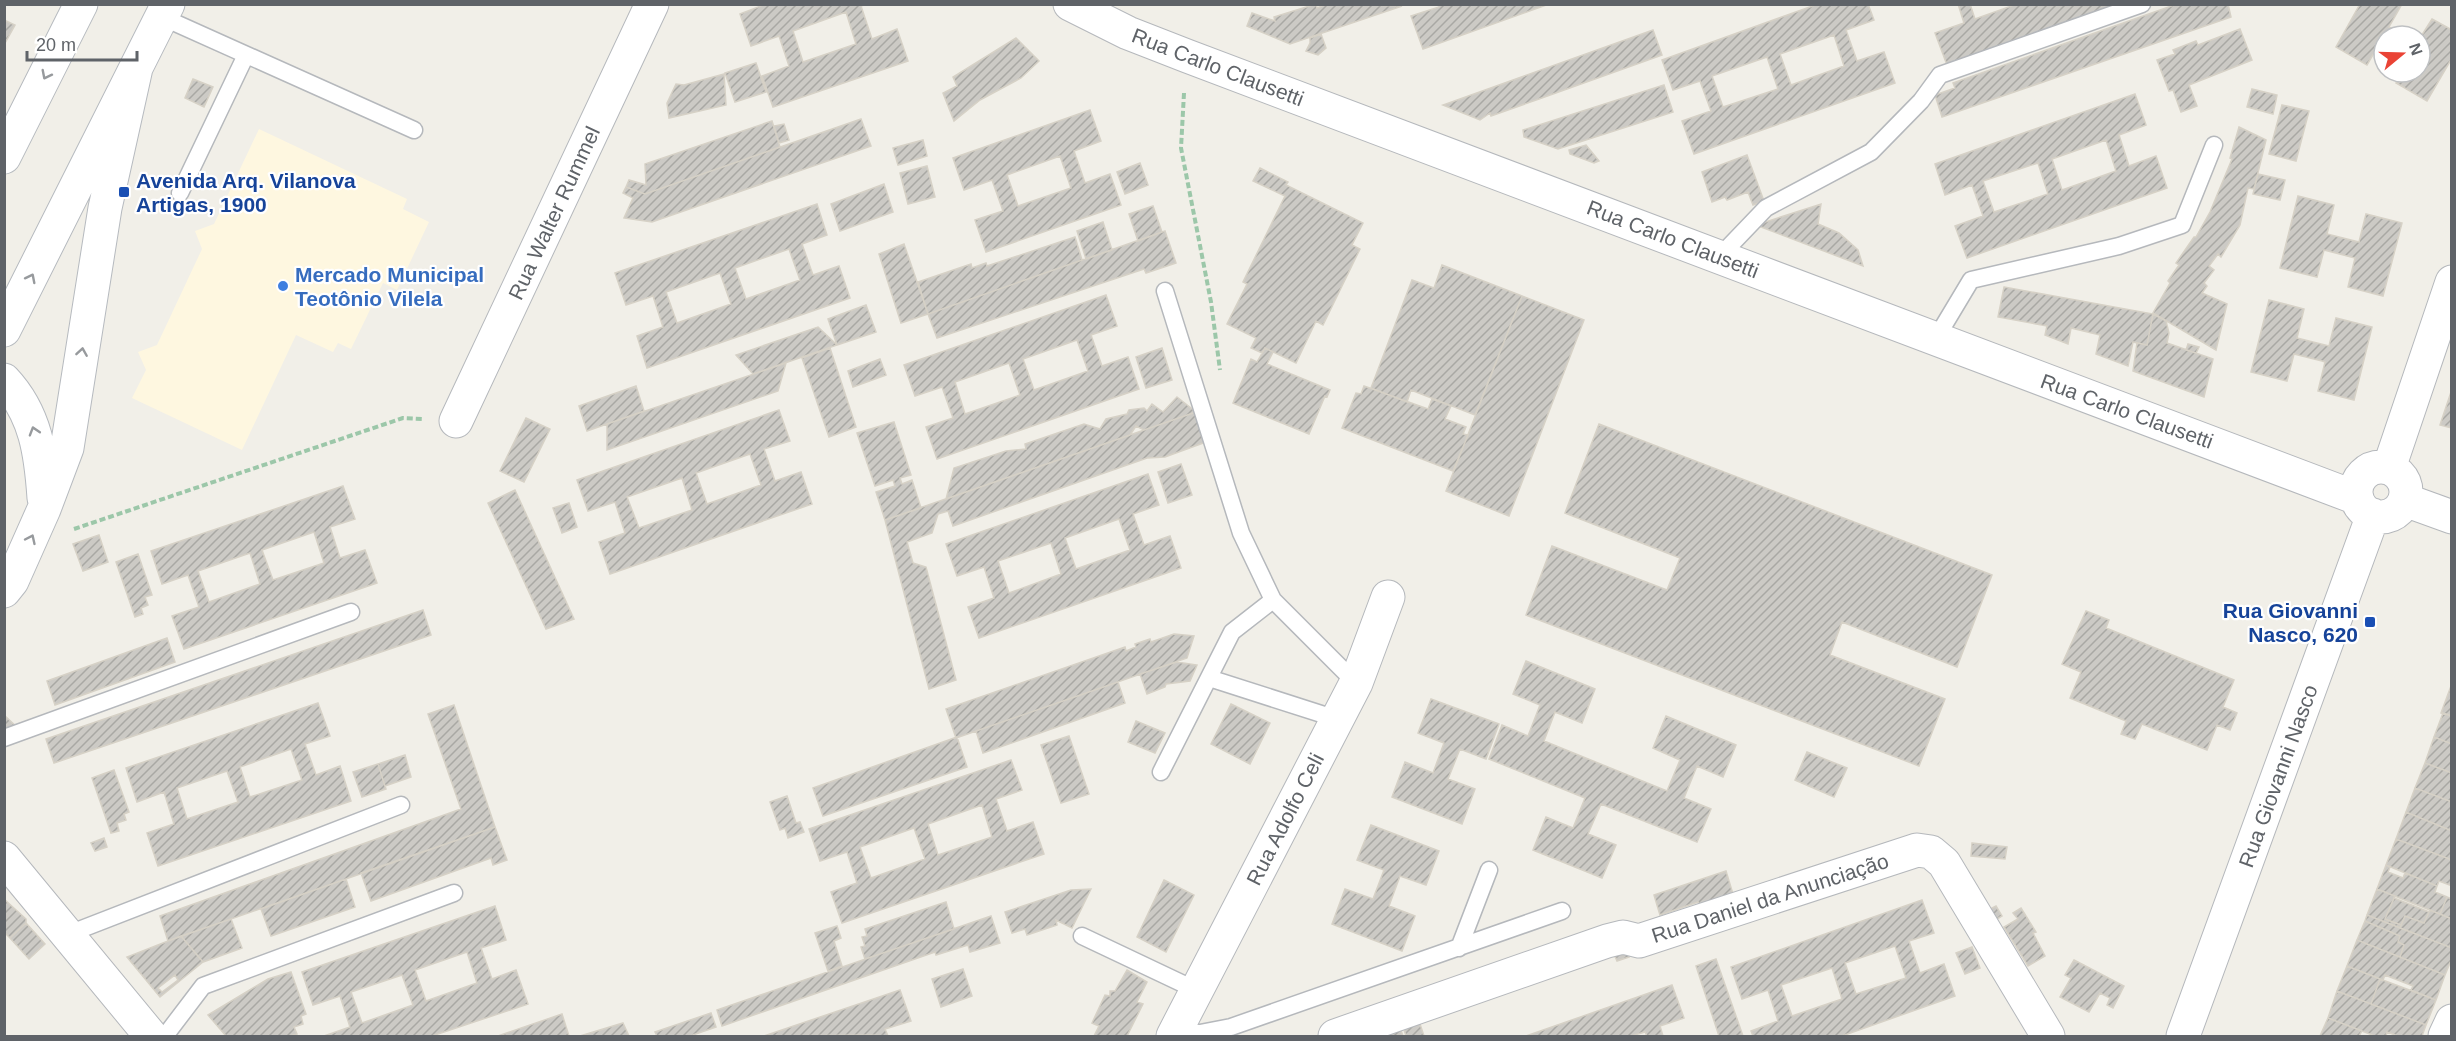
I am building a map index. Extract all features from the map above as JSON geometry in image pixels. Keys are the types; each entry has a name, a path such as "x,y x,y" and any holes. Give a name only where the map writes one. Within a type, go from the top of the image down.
{"street":[{"path":"4,157 81,4"},
{"name":"Rua Walter Rummel","path":"456,422 652,4"},
{"name":"Rua Carlo Clausetti","path":"1084,8 1128,33 1935,340 2279,468 2371,488"},
{"path":"4,330 165,11"},
{"path":"4,591 12,581 44,509 67,448 105,208 136,68"},
{"name":"Rua Giovanni Nasco","path":"2184,1036 2371,488 2448,303"},
{"path":"4,380 13,389 31,421 42,457 44,509"},
{"path":"2371,488 2388,516 2395,513 2404,500 2451,517"},
{"name":"Rua Adolfo Celi","path":"1174,1034 1356,683 1388,597"},
{"name":"Rua Daniel da Anunciação","path":"1335,1036 1607,941 1623,937 1639,941 1917,850 1931,852 1944,863 2048,1036"},
{"path":"4,858 151,1036"},
{"path":"2445,1036 2451,1021"}],"lane":[{"path":"1719,257 1766,208 1871,152 1921,101 1940,75 2142,4"},
{"path":"165,11 246,55 414,130"},
{"path":"180,193 246,55"},
{"path":"1935,340 1971,280 2118,246 2182,225 2214,145"},
{"path":"1165,291 1241,533 1273,600 1356,683"},
{"path":"1161,772 1232,632 1273,600"},
{"path":"4,738 351,612"},
{"path":"1209,678 1337,719"},
{"path":"66,935 401,805"},
{"path":"1459,948 1489,870"},
{"path":"165,1036 204,986 454,893"},
{"path":"1174,1034 1200,1033 1231,1027 1562,912"},
{"path":"1082,936 1196,990"}],"path":[{"path":"1187,56 1181,148 1222,380"},
{"path":"28,545 403,418 456,422"}],"shaded area":[{"name":"Mercado Municipal Teotônio Vilela","path":"259,129 407,199 403,209 429,222 397,290 383,283 351,349 338,343 333,352 296,335 242,450 132,398 146,370 138,352 157,345 202,249 195,231 214,224"}],"building":[{"path":"766,4 867,4 861,6 872,39 897,29 908,61 773,107 762,76 789,66 779,36 751,46 740,14","holes":["846,12 856,44 803,62 793,31"]},
{"path":"1316,4 1317,8 1327,4 1402,6 1290,44 1247,26 1252,13 1275,21 1274,17"},
{"path":"1439,4 1549,4 1423,49 1411,16 1439,7"},
{"path":"1818,4 1868,4 1874,20 1846,30 1857,61 1884,52 1895,83 1694,154 1682,121 1711,111 1700,81 1673,90 1662,60","holes":["1834,35 1844,66 1791,85 1780,54","1767,57 1778,89 1723,107 1712,76"]},
{"path":"1958,4 1970,4 1975,19 2017,4 2120,4 1947,65 1935,33 1964,23"},
{"path":"2177,4 2228,4 2231,17 1942,117 1935,95 1955,88 1953,83"},
{"path":"2360,4 2402,4 2391,24 2372,24 2372,56 2367,65 2336,47"},
{"path":"2432,19 2452,30 2452,58 2427,101 2398,84 2432,84 2432,24 2429,24"},
{"path":"4,20 15,25 4,45"},
{"path":"2240,29 2252,60 2189,85 2197,106 2181,112 2173,90 2169,91 2157,60 2175,54 2173,50 2196,41 2198,45"},
{"path":"1653,30 1662,55 1539,99 1491,116 1490,113 1480,120 1443,105"},
{"path":"1321,34 1326,48 1318,55 1306,51 1310,38"},
{"path":"1016,38 1039,61 1021,78 980,100 954,121 943,93 957,86 953,77"},
{"path":"756,63 766,92 735,102 725,73"},
{"path":"724,74 726,105 669,118 667,103 676,84 684,85"},
{"path":"193,79 213,87 204,107 185,98"},
{"path":"1664,85 1673,112 1558,149 1524,137 1523,130"},
{"path":"2252,89 2277,95 2273,114 2247,107"},
{"path":"2135,94 2146,125 2119,135 2129,166 2156,156 2167,188 1967,258 1955,226 1983,216 1972,185 1945,195 1935,164","holes":["2106,140 2116,171 2062,190 2052,159","2038,163 2048,194 1994,212 1983,181"]},
{"path":"2282,105 2309,111 2296,161 2269,154"},
{"path":"1090,110 1101,141 1074,151 1085,183 1110,174 1121,205 986,252 975,220 1003,211 992,180 964,190 953,158","holes":["1060,156 1071,188 1018,206 1007,175"]},
{"path":"861,119 871,146 652,222 624,218 633,198 623,193 626,187 645,194"},
{"path":"772,121 780,147 645,194 626,187 629,180 646,185 645,164"},
{"path":"784,124 789,140 779,143 774,126"},
{"path":"2239,127 2266,140 2254,189 2248,188 2240,225 2221,257 2218,254 2209,266 2214,270 2204,283 2207,286 2202,293 2227,304 2216,350 2153,313 2170,283 2168,281 2179,265 2176,263 2196,237 2210,212 2232,159 2230,158"},
{"path":"923,140 927,156 898,165 893,148"},
{"path":"1586,145 1599,161 1594,163 1570,154 1569,150"},
{"path":"1747,155 1764,201 1753,205 1748,192 1727,200 1725,197 1712,202 1702,172"},
{"path":"1140,163 1148,185 1125,194 1117,172"},
{"path":"927,166 935,197 908,204 900,173"},
{"path":"1260,168 1288,182 1286,185 1363,223 1352,245 1360,249 1323,325 1316,321 1296,363 1265,348 1262,353 1251,348 1256,338 1227,324 1247,284 1243,282 1285,196 1253,181"},
{"path":"2258,174 2285,180 2280,200 2253,194"},
{"path":"884,184 893,212 840,231 831,204"},
{"path":"2298,196 2334,205 2327,234 2359,242 2366,214 2402,223 2383,296 2348,287 2355,258 2324,250 2317,277 2280,268"},
{"path":"817,204 827,235 802,244 813,275 839,266 850,298 647,368 637,336 663,327 653,296 626,305 615,273","holes":["789,249 800,280 746,299 735,268","720,273 731,304 677,323 666,292"]},
{"path":"1821,204 1818,224 1839,233 1858,250 1863,266 1756,225"},
{"path":"1153,206 1162,232 1138,241 1129,214"},
{"path":"1103,222 1112,250 1086,259 1077,231"},
{"path":"1165,231 1176,263 1146,273 1144,269 937,338 928,314"},
{"path":"1075,237 1082,260 928,314 918,282 971,264 972,268 986,263 987,266"},
{"path":"904,244 928,314 901,323 879,254"},
{"path":"1442,265 1522,296 1475,415 1411,390 1407,402 1371,388 1412,280 1434,288"},
{"path":"2004,287 2153,314 2147,345 2133,342 2128,366 2096,354 2100,335 2071,328 2068,344 2045,335 2047,326 1998,317"},
{"path":"1106,295 1117,326 1091,335 1102,366 1128,357 1139,389 937,459 926,427 953,418 942,387 915,396 904,365","holes":["1077,340 1088,371 1034,390 1023,359","1009,363 1020,395 965,414 955,382"]},
{"path":"1522,296 1584,320 1509,516 1446,491"},
{"path":"2269,300 2304,309 2297,338 2329,346 2336,318 2372,327 2354,400 2318,391 2325,362 2322,361 2294,354 2287,381 2251,372"},
{"path":"866,305 876,332 837,345 828,319"},
{"path":"2153,314 2166,321 2169,333 2167,343 2213,359 2204,397 2133,371 2137,343 2147,345"},
{"path":"818,327 837,345 753,374 736,355"},
{"path":"2188,344 2199,347 2196,353 2186,350"},
{"path":"830,348 856,427 829,437 802,358"},
{"path":"1162,348 1172,380 1146,388 1136,357"},
{"path":"1265,348 1273,352 1267,364 1330,390 1327,397 1325,396 1309,434 1233,403 1251,359 1257,362"},
{"path":"880,359 886,375 853,387 848,371"},
{"path":"786,363 778,391 607,450 607,424"},
{"path":"636,386 644,411 587,431 579,406"},
{"path":"1364,386 1428,409 1432,399 1451,406 1445,419 1466,427 1463,434 1468,435 1453,471 1342,428 1356,393 1361,394"},
{"path":"2452,389 2452,428 2440,425"},
{"path":"1177,397 1196,412 1144,430 1136,426 1130,435 946,499 954,468 1006,451 1026,449 1025,444 1084,424 1100,429 1106,419 1127,414 1129,410 1144,408 1147,411 1152,404 1163,412"},
{"path":"779,410 790,441 764,449 775,481 801,472 812,504 610,574 599,542 625,533 615,502 588,511 577,480","holes":["750,454 761,485 707,504 696,473","682,478 692,510 639,528 627,497"]},
{"path":"1196,412 1206,442 1165,457 1147,458 953,526 948,511 938,514 932,533 907,542 913,563 926,567 956,680 929,689 885,520"},
{"path":"526,418 550,429 524,482 500,471"},
{"path":"894,422 911,475 900,478 902,484 912,480 921,508 885,520 876,492 895,486 893,480 875,486 857,433"},
{"path":"1599,424 1992,575 1957,667 1842,622 1830,655 1945,699 1919,766 1526,615 1552,546 1667,590 1680,558 1565,513"},
{"path":"1181,464 1192,495 1168,503 1158,472"},
{"path":"1148,474 1159,505 1133,514 1144,545 1170,536 1181,568 979,638 968,607 994,598 984,567 957,576 946,544","holes":["1119,519 1130,550 1076,569 1065,538","1051,543 1061,574 1009,593 998,561"]},
{"path":"343,486 355,519 330,527 340,558 365,550 377,583 184,649 172,616 199,607 188,575 162,584 151,551","holes":["314,532 324,563 273,580 262,550","250,553 260,584 209,602 198,571"]},
{"path":"515,490 574,619 546,629 488,503"},
{"path":"569,503 577,527 562,533 553,508"},
{"path":"99,535 108,562 83,571 73,544"},
{"path":"138,554 152,595 145,597 148,605 141,608 143,614 135,617 116,562"},
{"path":"423,610 431,635 54,763 46,739"},
{"path":"2086,611 2109,620 2106,628 2234,680 2223,707 2237,713 2230,730 2217,725 2207,750 2142,724 2135,739 2121,734 2126,721 2070,698 2081,672 2062,664"},
{"path":"1174,634 1194,636 1187,658 956,738 946,709 1125,647 1126,651 1136,647 1135,644 1150,639 1151,642"},
{"path":"167,638 175,662 55,705 47,681"},
{"path":"1526,661 1595,689 1582,723 1555,712 1544,741 1667,791 1680,760 1653,748 1666,716 1736,745 1723,777 1697,766 1684,798 1711,809 1697,842 1601,804 1588,834 1616,845 1602,878 1533,850 1546,817 1573,828 1585,798 1489,759 1502,725 1528,736 1540,705 1513,694"},
{"path":"1177,662 1197,665 1190,681 1166,684 1165,687 1147,694 1140,674"},
{"path":"1118,682 1125,703 983,753 976,731"},
{"path":"2452,686 2452,716 2441,713"},
{"path":"1431,699 1499,724 1486,759 1460,749 1448,779 1475,789 1462,824 1392,797 1405,762 1433,773 1444,743 1418,733"},
{"path":"318,703 330,736 305,744 316,775 340,766 351,801 158,866 147,833 174,824 164,792 137,802 126,768","holes":["291,749 302,780 250,797 240,767","227,771 238,802 187,819 177,788"]},
{"path":"1231,704 1270,723 1250,764 1211,744"},
{"path":"454,705 495,827 168,941 160,916 461,809 428,714"},
{"path":"2443,713 2452,716 2452,744 2434,737"},
{"path":"4,715 19,729 4,744"},
{"path":"1136,721 1165,733 1155,753 1128,742"},
{"path":"1069,736 1089,794 1061,803 1041,745"},
{"path":"957,737 967,767 823,816 813,788"},
{"path":"2434,737 2452,744 2452,773 2425,763"},
{"path":"1807,752 1847,768 1834,797 1795,780"},
{"path":"405,755 411,777 385,786 378,764"},
{"path":"1011,760 1022,790 996,799 1007,831 1033,822 1044,854 842,923 831,892 857,883 847,852 820,861 809,829","holes":["982,805 992,837 938,855 928,824","914,828 925,859 871,878 860,847"]},
{"path":"2425,763 2452,773 2452,802 2415,788"},
{"path":"378,764 386,789 362,797 353,772"},
{"path":"114,770 129,812 124,814 126,820 117,823 119,831 111,833 92,778"},
{"path":"2415,788 2452,802 2452,831 2406,812"},
{"path":"787,796 796,823 800,822 804,832 788,838 785,828 780,830 770,802"},
{"path":"2406,812 2452,831 2452,860 2396,839"},
{"path":"1371,825 1439,851 1426,885 1400,876 1389,906 1415,916 1402,951 1332,924 1345,889 1373,899 1384,870 1357,860"},
{"path":"495,827 507,860 493,865 491,858 371,901 361,873"},
{"path":"104,838 107,847 95,851 91,843"},
{"path":"2396,839 2452,860 2452,886 2439,881 2437,886 2386,865"},
{"path":"1972,843 2007,847 2005,859 1971,856"},
{"path":"2386,865 2390,867 2388,872 2403,878 2405,873 2437,886 2435,892 2447,897 2440,914 2377,889"},
{"path":"1726,871 1733,894 1699,905 1698,902 1660,915 1654,895"},
{"path":"346,879 355,907 271,936 261,909"},
{"path":"1164,880 1194,895 1166,952 1137,937"},
{"path":"1091,889 1072,928 1056,920 1057,925 1027,935 1025,929 1012,933 1005,912 1071,890"},
{"path":"2377,889 2395,896 2385,919 2401,925 2400,928 2367,915"},
{"path":"2447,897 2452,899 2452,919 2440,914"},
{"path":"2394,898 2429,912 2424,923 2405,916 2401,925 2385,919"},
{"path":"4,899 26,919 26,923 10,938 4,932"},
{"path":"1922,900 1934,933 1909,941 1920,973 1944,964 1955,996 1842,1036 1753,1036 1751,1031 1778,1021 1768,990 1742,999 1731,967","holes":["1895,946 1906,978 1856,994 1845,963","1832,968 1842,999 1792,1016 1781,985"]},
{"path":"946,902 954,929 865,959 861,947 865,946 862,937 867,936 865,929"},
{"path":"495,906 506,940 481,948 492,979 516,970 528,1004 432,1036 324,1036 350,1027 340,996 313,1005 302,972","holes":["467,952 477,983 426,1001 415,970","402,975 413,1005 362,1023 351,992"]},
{"path":"1996,906 2002,916 1994,921 1988,910"},
{"path":"2021,908 2036,932 2033,933 2045,956 2028,966 2004,927 2018,919 2013,913"},
{"path":"2430,910 2452,919 2452,948 2400,928 2405,916 2424,923"},
{"path":"2367,915 2452,948 2452,958 2445,975 2400,957 2404,945 2398,942 2400,936 2365,921"},
{"path":"991,916 1000,943 970,952 968,945 936,955 935,952 722,1026 717,1010"},
{"path":"231,919 242,948 203,962 181,936"},
{"path":"2365,921 2400,936 2398,942 2404,945 2400,957 2357,940"},
{"path":"26,923 45,944 29,959 10,938"},
{"path":"837,926 841,938 834,941 842,966 828,971 815,933"},
{"path":"181,936 203,962 160,997 127,957","holes":["175,975 178,980 162,992 158,988"]},
{"path":"2357,940 2445,975 2436,1000 2411,990 2413,986 2385,975 2383,980 2347,966"},
{"path":"1623,943 1629,957 1617,961 1611,947"},
{"path":"1972,947 1980,968 1965,974 1956,953"},
{"path":"1716,959 1743,1036 1719,1036 1696,966"},
{"path":"2074,960 2124,986 2113,1008 2107,1005 2110,998 2100,993 2089,1012 2060,997 2071,978 2065,975"},
{"path":"2347,966 2380,979 2371,1004 2337,991"},
{"path":"963,969 972,996 941,1007 932,979"},
{"path":"1127,970 1147,982 1137,1002 1143,1004 1127,1036 1094,1036 1099,1026 1092,1023 1105,995 1110,996 1110,991 1115,991"},
{"path":"291,972 306,1014 301,1016 303,1024 294,1027 297,1034 226,1036 208,1015 268,979"},
{"path":"2380,979 2436,1000 2426,1025 2371,1004"},
{"path":"1672,985 1684,1018 1660,1026 1663,1036 1647,1036 1645,1032 1631,1036 1526,1036"},
{"path":"900,990 911,1021 885,1029 888,1036 764,1036"},
{"path":"2337,991 2426,1025 2422,1036 2398,1036 2387,1032 2386,1036 2375,1036 2328,1018"},
{"path":"711,1013 716,1027 690,1036 657,1036 655,1032"},
{"path":"562,1014 569,1036 498,1036"},
{"path":"1417,1015 1424,1036 1406,1036 1401,1020"},
{"path":"2328,1018 2362,1031 2359,1036 2320,1036"},
{"path":"1398,1022 1403,1036 1359,1036"},
{"path":"623,1023 629,1036 580,1036"}],"place":[{"name":"Avenida Arq. Vilanova Artigas, 1900","path":"124,192"},
{"name":"Mercado Municipal Teotônio Vilela","path":"283,286"},
{"name":"Rua Giovanni Nasco, 620","path":"2370,622"}]}
